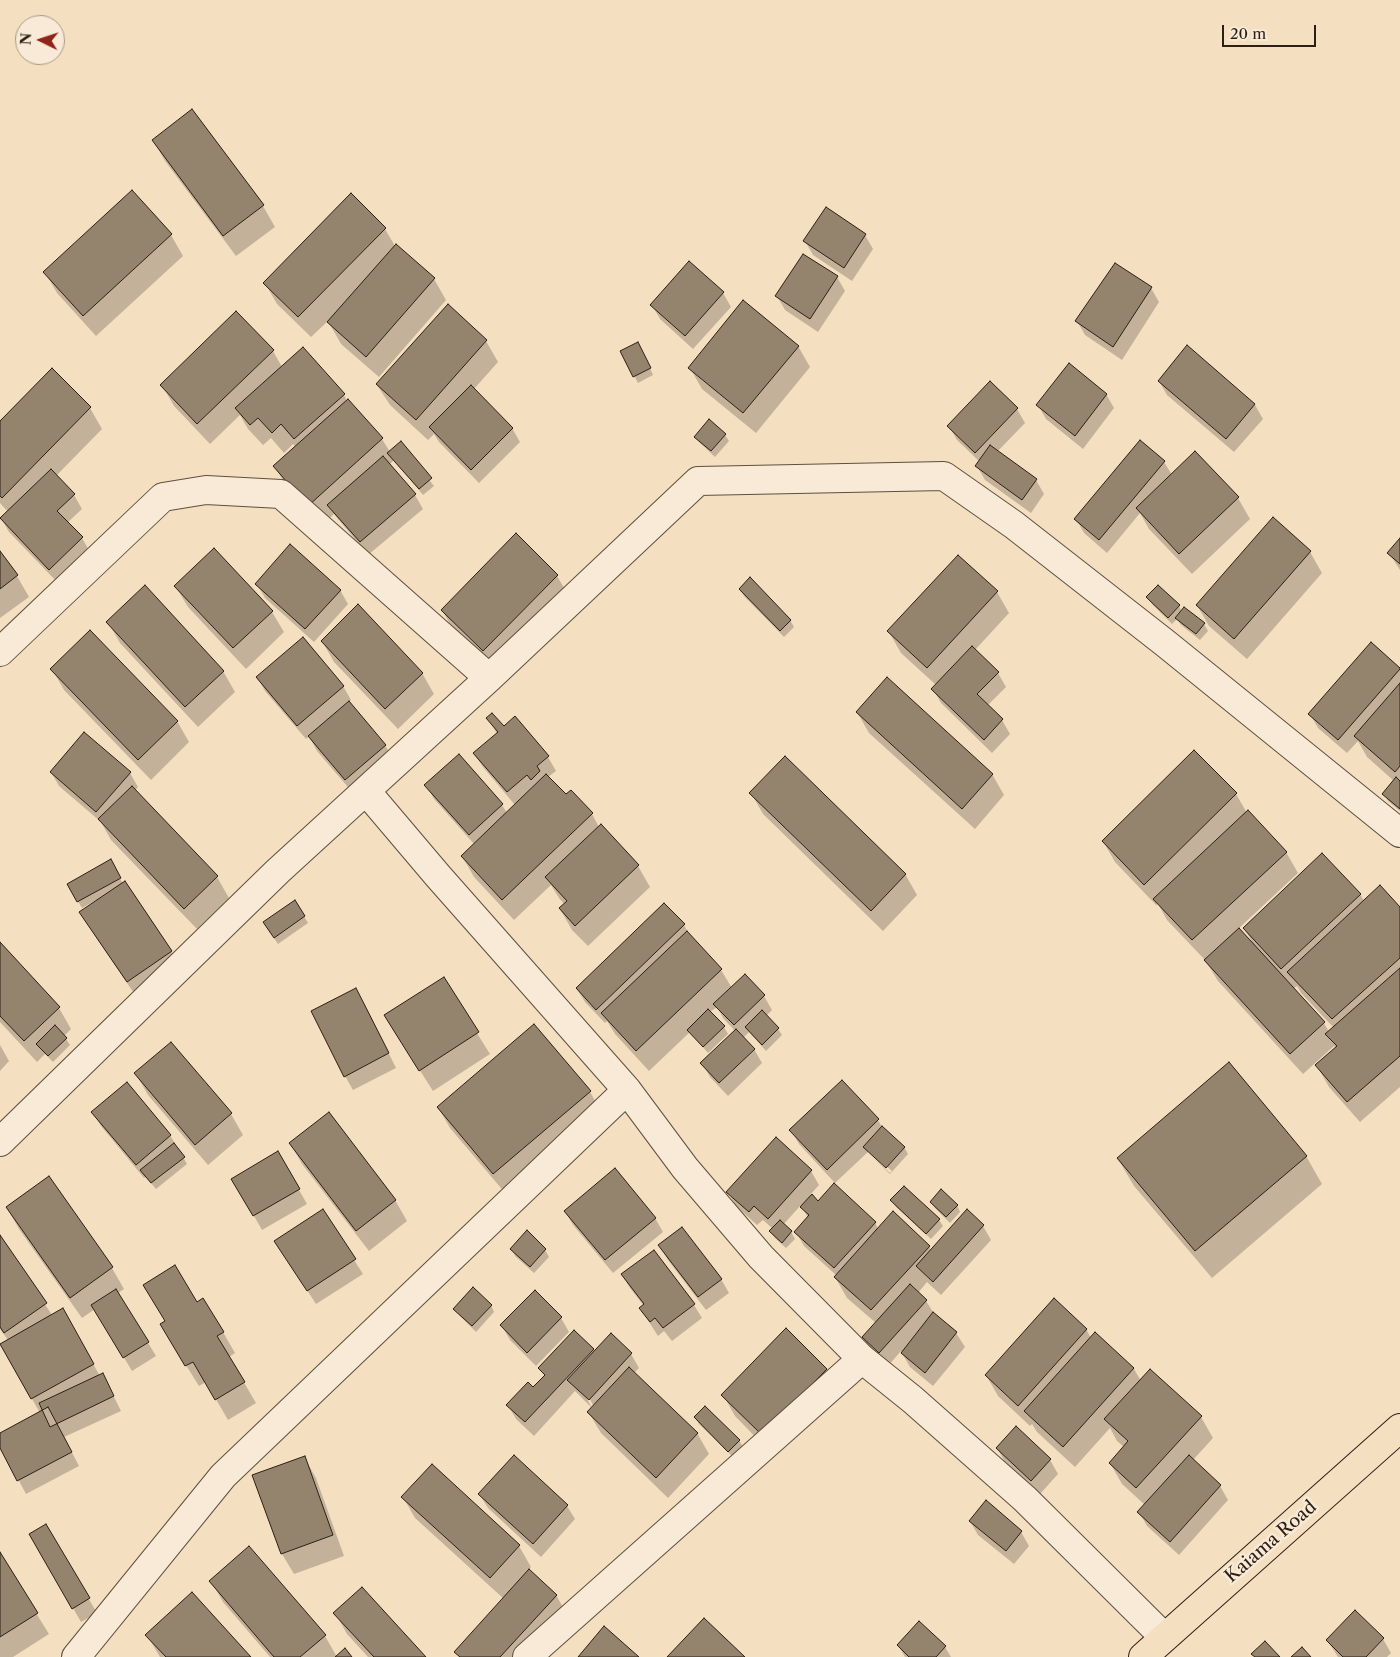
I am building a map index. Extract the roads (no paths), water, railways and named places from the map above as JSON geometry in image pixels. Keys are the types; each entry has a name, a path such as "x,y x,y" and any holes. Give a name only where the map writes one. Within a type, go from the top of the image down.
{"highway":[{"name":"Kaiama Road","path":"1143,1657 1400,1428"}],"street":[{"path":"0,1142 278,871 489,678 698,482 944,476 1014,525 1150,631 1400,833"},
{"path":"0,652 164,498 206,490 281,494 489,678"},
{"path":"366,791 438,876 627,1090 685,1168 761,1257 862,1359 913,1400 1025,1499 1164,1637"},
{"path":"76,1657 222,1476 627,1090"},
{"path":"527,1657 862,1359"}]}
